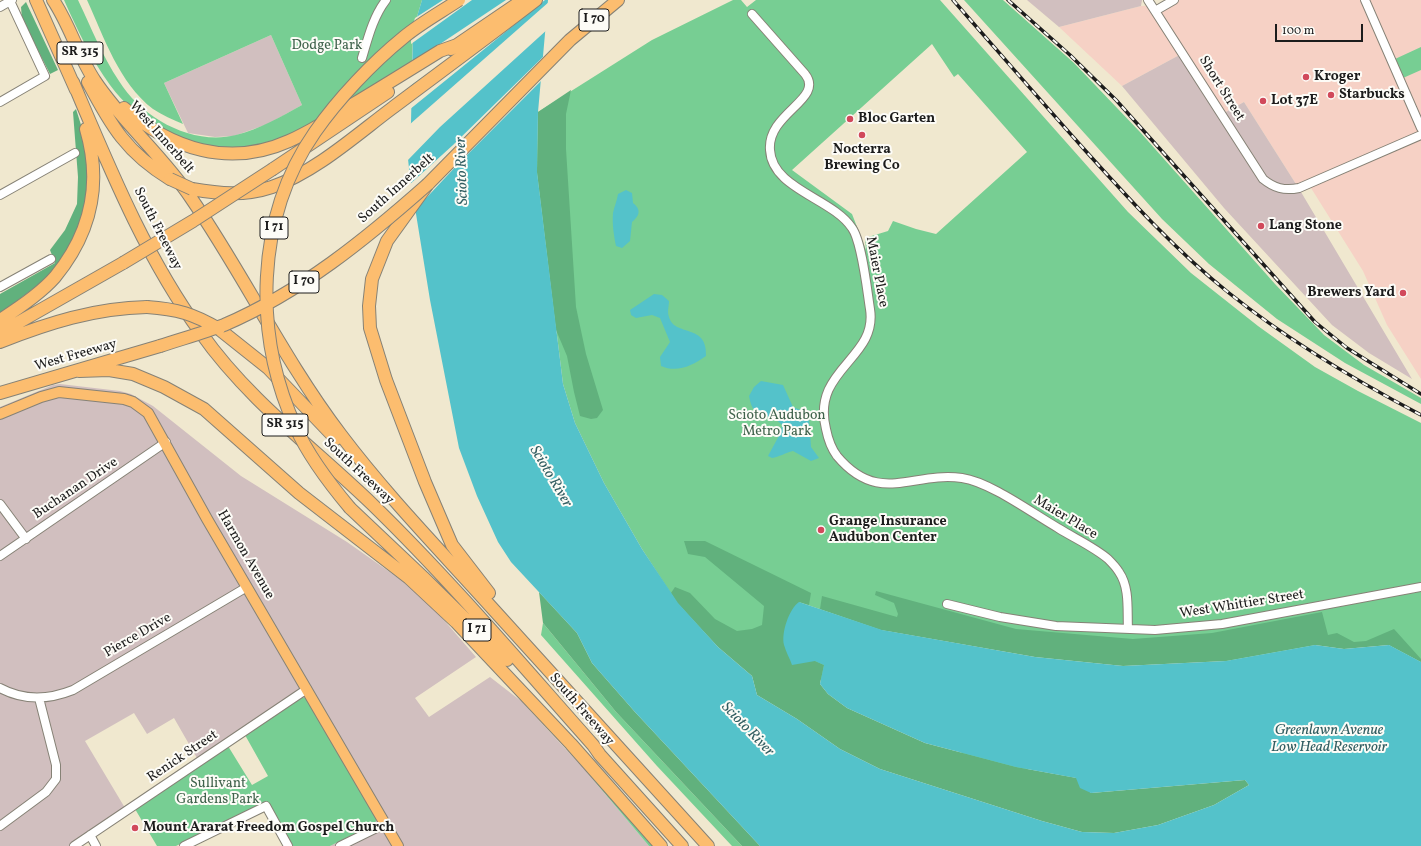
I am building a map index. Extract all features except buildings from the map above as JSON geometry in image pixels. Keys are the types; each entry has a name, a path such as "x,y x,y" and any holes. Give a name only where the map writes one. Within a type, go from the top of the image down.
{"highway":[{"name":"West Innerbelt","path":"52,0 59,6 84,61 103,92 175,176 190,196 250,295"},
{"path":"52,0 54,16 110,122 128,147 148,166 170,179 192,189 222,194 238,194 256,192 287,181 332,154 536,0"},
{"name":"I 71","path":"459,0 404,37 362,77 331,111 314,133 295,169 282,200 272,240 266,293 269,338 275,372 284,402 296,429 318,468 350,508 502,655 589,748 600,755"},
{"path":"0,333 193,221 442,56 523,0"},
{"name":"South Innerbelt","path":"160,346 224,325 278,298 310,278 360,242 428,184 570,40 618,0"},
{"name":"SR 315","path":"38,3 73,82"},
{"path":"84,61 121,105 143,124 173,142 189,148 210,152 235,154 263,150 288,142 341,112 440,51 457,45"},
{"path":"0,320 24,304 54,278 75,250 86,220 93,194 93,160 73,82"},
{"name":"South Freeway","path":"73,82 143,239 163,277 200,333 244,386 348,480 403,535 594,745 600,755 682,846"},
{"name":"I 71","path":"428,184 387,241 372,279 369,306 373,342 417,460 452,545 553,674"},
{"name":"South Freeway","path":"250,295 297,373 332,423 388,491 708,846"},
{"path":"0,342 31,329 85,314 147,307 170,308 186,312 219,329 268,368 388,491"},
{"name":"West Freeway","path":"0,393 160,346"},
{"path":"79,371 109,370 133,374 164,387 204,409 299,492 410,578 456,622 571,744 661,846"}],"main road":[{"name":"Harmon Avenue","path":"0,414 41,397 59,392 114,397 134,402 148,413 398,846"}],"street":[{"path":"362,58 372,24 379,9 386,0"},
{"name":"Short Street","path":"1148,0 1262,179 1275,188 1288,190 1299,188 1421,135"},
{"path":"1155,11 1174,0"},
{"path":"1365,0 1421,128"},
{"path":"0,7 11,1 45,76 0,102"},
{"name":"Maier Place","path":"752,14 805,74 810,82 806,95 781,119 772,134 769,148 772,161 777,171 786,180 837,212 851,226 856,236 868,296 871,316 865,341 836,375 826,399 825,426 835,453 855,473 880,483 898,484 952,477 980,483 1101,554 1119,571 1125,584 1128,629"},
{"path":"0,195 75,154"},
{"path":"0,287 51,259"},
{"name":"Buchanan Drive","path":"0,556 166,442"},
{"path":"0,504 26,538"},
{"name":"Pierce Drive","path":"0,688 26,698 50,697 72,690 248,587"},
{"name":"West Whittier Street","path":"947,604 1000,617 1042,624 1128,629 1170,629 1222,624 1421,587"},
{"name":"Renick Street","path":"74,846 306,689"},
{"path":"0,826 46,792 56,779 56,765 39,698"},
{"path":"184,846 266,806 288,846"},
{"path":"340,846 385,824"},
{"path":"90,836 96,846"}],"shaded area":[{"path":"1027,0 1142,0 1141,6 1059,27"},
{"path":"1175,0 1421,0 1421,379 1387,325 1363,271 1311,188 1301,192 1244,102 1224,113 1185,52 1122,86 1059,27 1141,6 1167,5"},
{"path":"271,35 302,105 268,124 234,136 215,137 188,133 164,83"},
{"path":"1185,52 1224,113 1244,102 1301,192 1412,379 1369,353 1332,325 1224,208 1122,86"},
{"path":"60,384 120,391 131,394 153,406 241,476 347,542 404,582 430,604 476,657 415,698 429,717 490,677 521,701 586,771 649,846 330,846 375,824 301,697 201,765 174,718 147,734 134,713 85,741 128,813 79,846 0,846 0,407 53,385"}],"green space":[{"name":"Dodge Park","path":"64,0 78,0 102,52 113,71 129,94 141,107 170,126 186,133 219,137 236,135 253,129 302,105 271,35 164,83 183,124 153,109 131,86 106,44 87,0 422,0 413,30 412,63 346,105 294,134 254,147 231,149 207,146 184,140 162,130 142,117 125,102 110,85 97,65 79,33"},
{"name":"Scioto Audubon Metro Park","path":"733,0 741,0 747,7 756,0 940,0 1128,212 1191,273 1258,326 1315,367 1421,423 1421,662 1389,645 1315,645 1226,661 881,630 799,602 1114,833 677,603 642,549 604,483 575,423 563,384 537,172 538,112 652,40","holes":["932,44 954,77 958,74 1027,152 936,234 893,221 888,231 865,238 866,250 852,214 792,170"]},
{"path":"964,0 1003,0 1074,63 1140,132 1275,284 1324,335 1364,365 1421,398 1421,404 1345,363 1277,319 1209,264 1162,219"},
{"path":"26,2 58,70 50,74 22,19 21,7"},
{"path":"1421,47 1421,70 1403,78 1395,59"},
{"path":"571,90 566,114 566,149 576,307 586,354 603,410 597,418 591,419 580,416 567,356 556,330 537,172 538,112"},
{"path":"76,109 87,144 88,192 83,219 63,259 47,278 0,314 0,294 55,263 50,250 65,230 77,204 78,177 73,112"},
{"path":"684,541 705,541 811,593 809,605 799,602 815,661 824,665 820,684 828,694 847,708 925,743 1016,767 1077,778 1091,793 1245,780 1249,785 1214,805 1158,825 1114,833 1082,832 1042,821 880,769 840,749 797,719 757,695 752,676 718,647 677,603 671,593 675,587 690,593 715,619 737,631 752,629 762,625 764,606 705,557 688,554"},
{"path":"876,591 1016,629 1133,639 1212,633 1322,612 1328,635 1337,633 1354,642 1366,641 1394,629 1421,659 1421,662 1389,645 1344,649 1315,645 1226,661 1123,666 1035,657 881,630 820,609 822,596 897,617 898,614 894,603 875,595"},
{"path":"539,592 577,633 592,663 635,712 760,846 742,846 616,712 543,623"},
{"path":"543,623 616,712 742,846 732,846 657,766 541,635"},
{"name":"Sullivant Gardens Park","path":"301,697 311,700 377,817 375,824 330,846 291,846 263,805 176,846 157,846 135,809 228,746 252,785 268,776 245,735"},
{"path":"592,762 663,846 649,846 586,771"}],"water":[{"path":"422,0 548,0 538,112 537,172 563,384 575,423 604,483 642,549 678,603 718,647 752,676 757,695 797,719 840,749 880,769 1042,821 1082,832 1114,833 1158,825 1214,805 1249,785 1245,780 1091,793 1080,788 1076,778 1016,767 925,743 847,708 828,694 820,684 824,665 815,661 792,665 783,640 789,616 795,605 799,602 882,630 1035,657 1123,666 1226,661 1315,645 1344,649 1389,645 1421,662 1421,846 760,846 635,712 592,663 577,633 511,562 498,542 477,496 459,448 430,300 408,159 411,122 413,30"},
{"path":"626,190 632,193 633,203 638,208 638,215 632,222 630,241 622,248 616,246 613,213 618,194"},
{"path":"654,294 662,295 669,301 668,315 672,323 677,327 696,334 702,339 705,346 706,356 695,363 679,369 661,366 660,357 670,342 660,318 652,315 636,318 631,315 630,310"},
{"path":"761,381 783,385 793,407 803,411 809,418 811,447 819,458 811,461 793,451 772,458 768,456 781,432 782,425 776,420 758,413 751,405 749,396 754,387"}],"pier":[{"path":"443,0 472,0 411,44 411,30 415,18"},
{"path":"506,0 545,0 409,110 410,90 463,49 410,86 410,64"},
{"path":"550,1 549,28 440,127 407,161 409,125"},
{"path":"546,54 543,79 459,163 414,211 409,185 453,145"}],"railway":[{"path":"953,0 1050,111 1153,224 1209,277 1252,311 1298,343 1371,388 1421,415"},
{"path":"1008,0 1070,55 1116,100 1315,322 1347,348 1421,394"}],"place":[{"name":"Kroger","path":"1306,77"},
{"name":"Starbucks","path":"1331,95"},
{"name":"Lot 37E","path":"1263,101"},
{"name":"Bloc Garten","path":"850,119"},
{"name":"Nocterra Brewing Co","path":"862,135"},
{"name":"Lang Stone","path":"1261,226"},
{"name":"Brewers Yard","path":"1403,293"},
{"name":"Grange Insurance Audubon Center","path":"821,530"},
{"name":"Mount Ararat Freedom Gospel Church","path":"135,828"}],"water label":[{"name":"Scioto River","path":"463,171"},
{"name":"Scioto River","path":"550,477"},
{"name":"Scioto River","path":"747,730"},
{"name":"Greenlawn Avenue Low Head Reservoir","path":"1329,740"}]}
